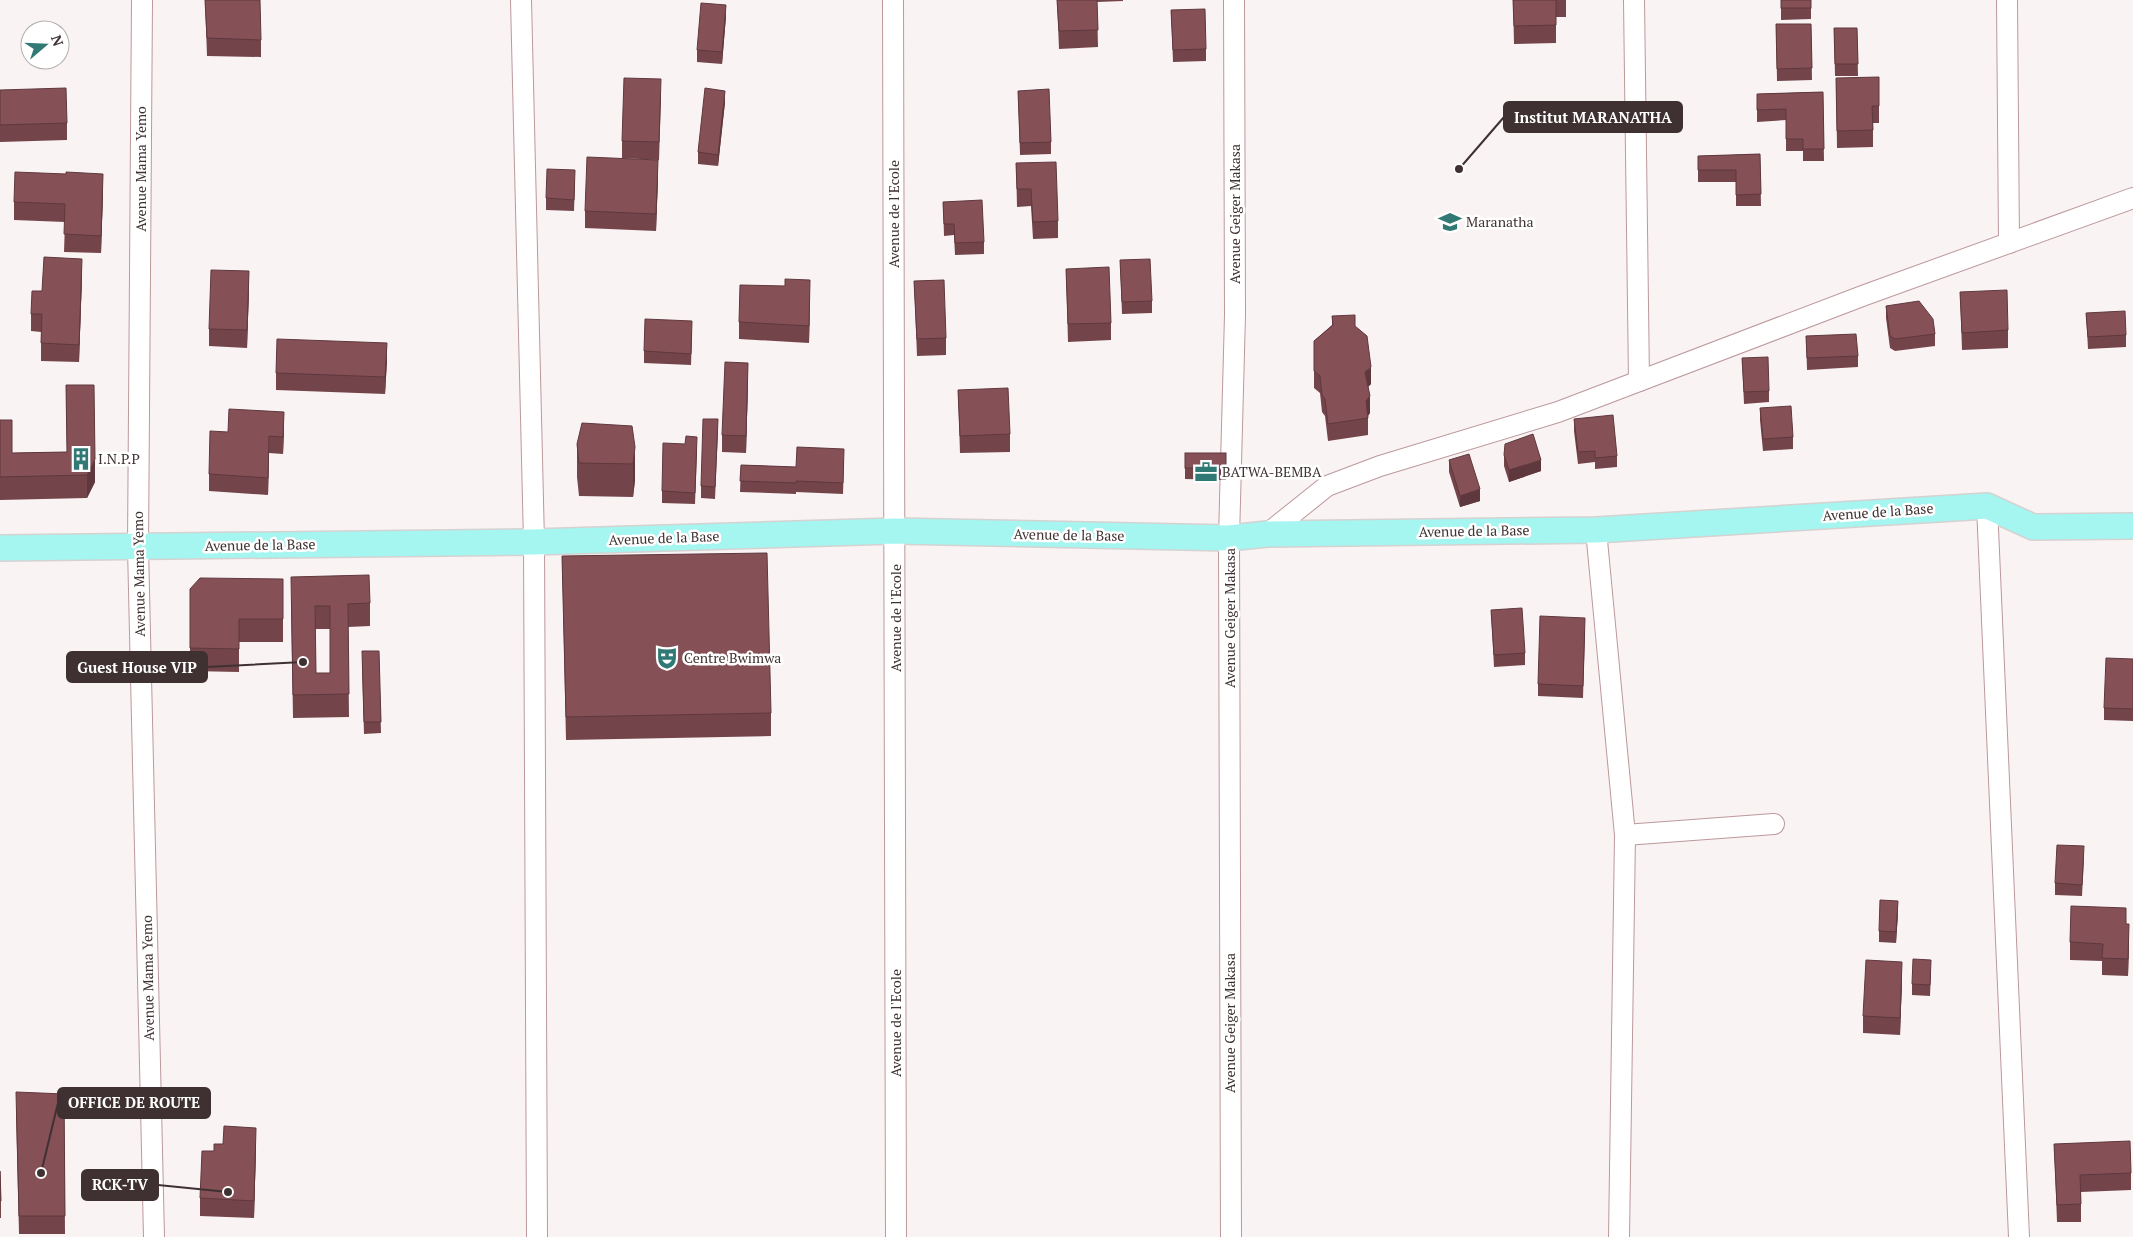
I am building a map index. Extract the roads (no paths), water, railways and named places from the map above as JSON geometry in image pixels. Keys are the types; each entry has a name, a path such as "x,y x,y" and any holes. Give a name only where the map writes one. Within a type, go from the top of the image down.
{"main road":[{"name":"Avenue de la Base","path":"0,548 534,542 895,532 1229,538 1267,534 1596,530 1987,506 2033,527 2133,526"}],"street":[{"name":"Avenue Mama Yemo","path":"142,0 138,547 154,1237"},
{"path":"521,0 534,542 537,1237"},
{"name":"Avenue de l'Ecole","path":"893,0 896,1237"},
{"name":"Avenue Geiger Makasa","path":"1231,1237 1229,538 1235,315 1234,0"},
{"path":"1634,0 1639,381"},
{"path":"2007,0 2009,243"},
{"path":"1267,534 1327,486 1380,466 1558,412 1865,295 2133,198"},
{"path":"1987,506 2019,1237"},
{"path":"1596,530 1625,835 1620,1237"},
{"path":"1625,835 1774,824"}],"place":[{"name":"Institut MARANATHA","path":"1459,169"},
{"name":"Maranatha","path":"1450,222"},
{"name":"I.N.P.P","path":"81,459"},
{"name":"BATWA-BEMBA","path":"1206,472"},
{"name":"Centre Bwimwa","path":"667,658"},
{"name":"Guest House VIP","path":"303,662"},
{"name":"OFFICE DE ROUTE","path":"41,1173"},
{"name":"RCK-TV","path":"228,1192"}]}
